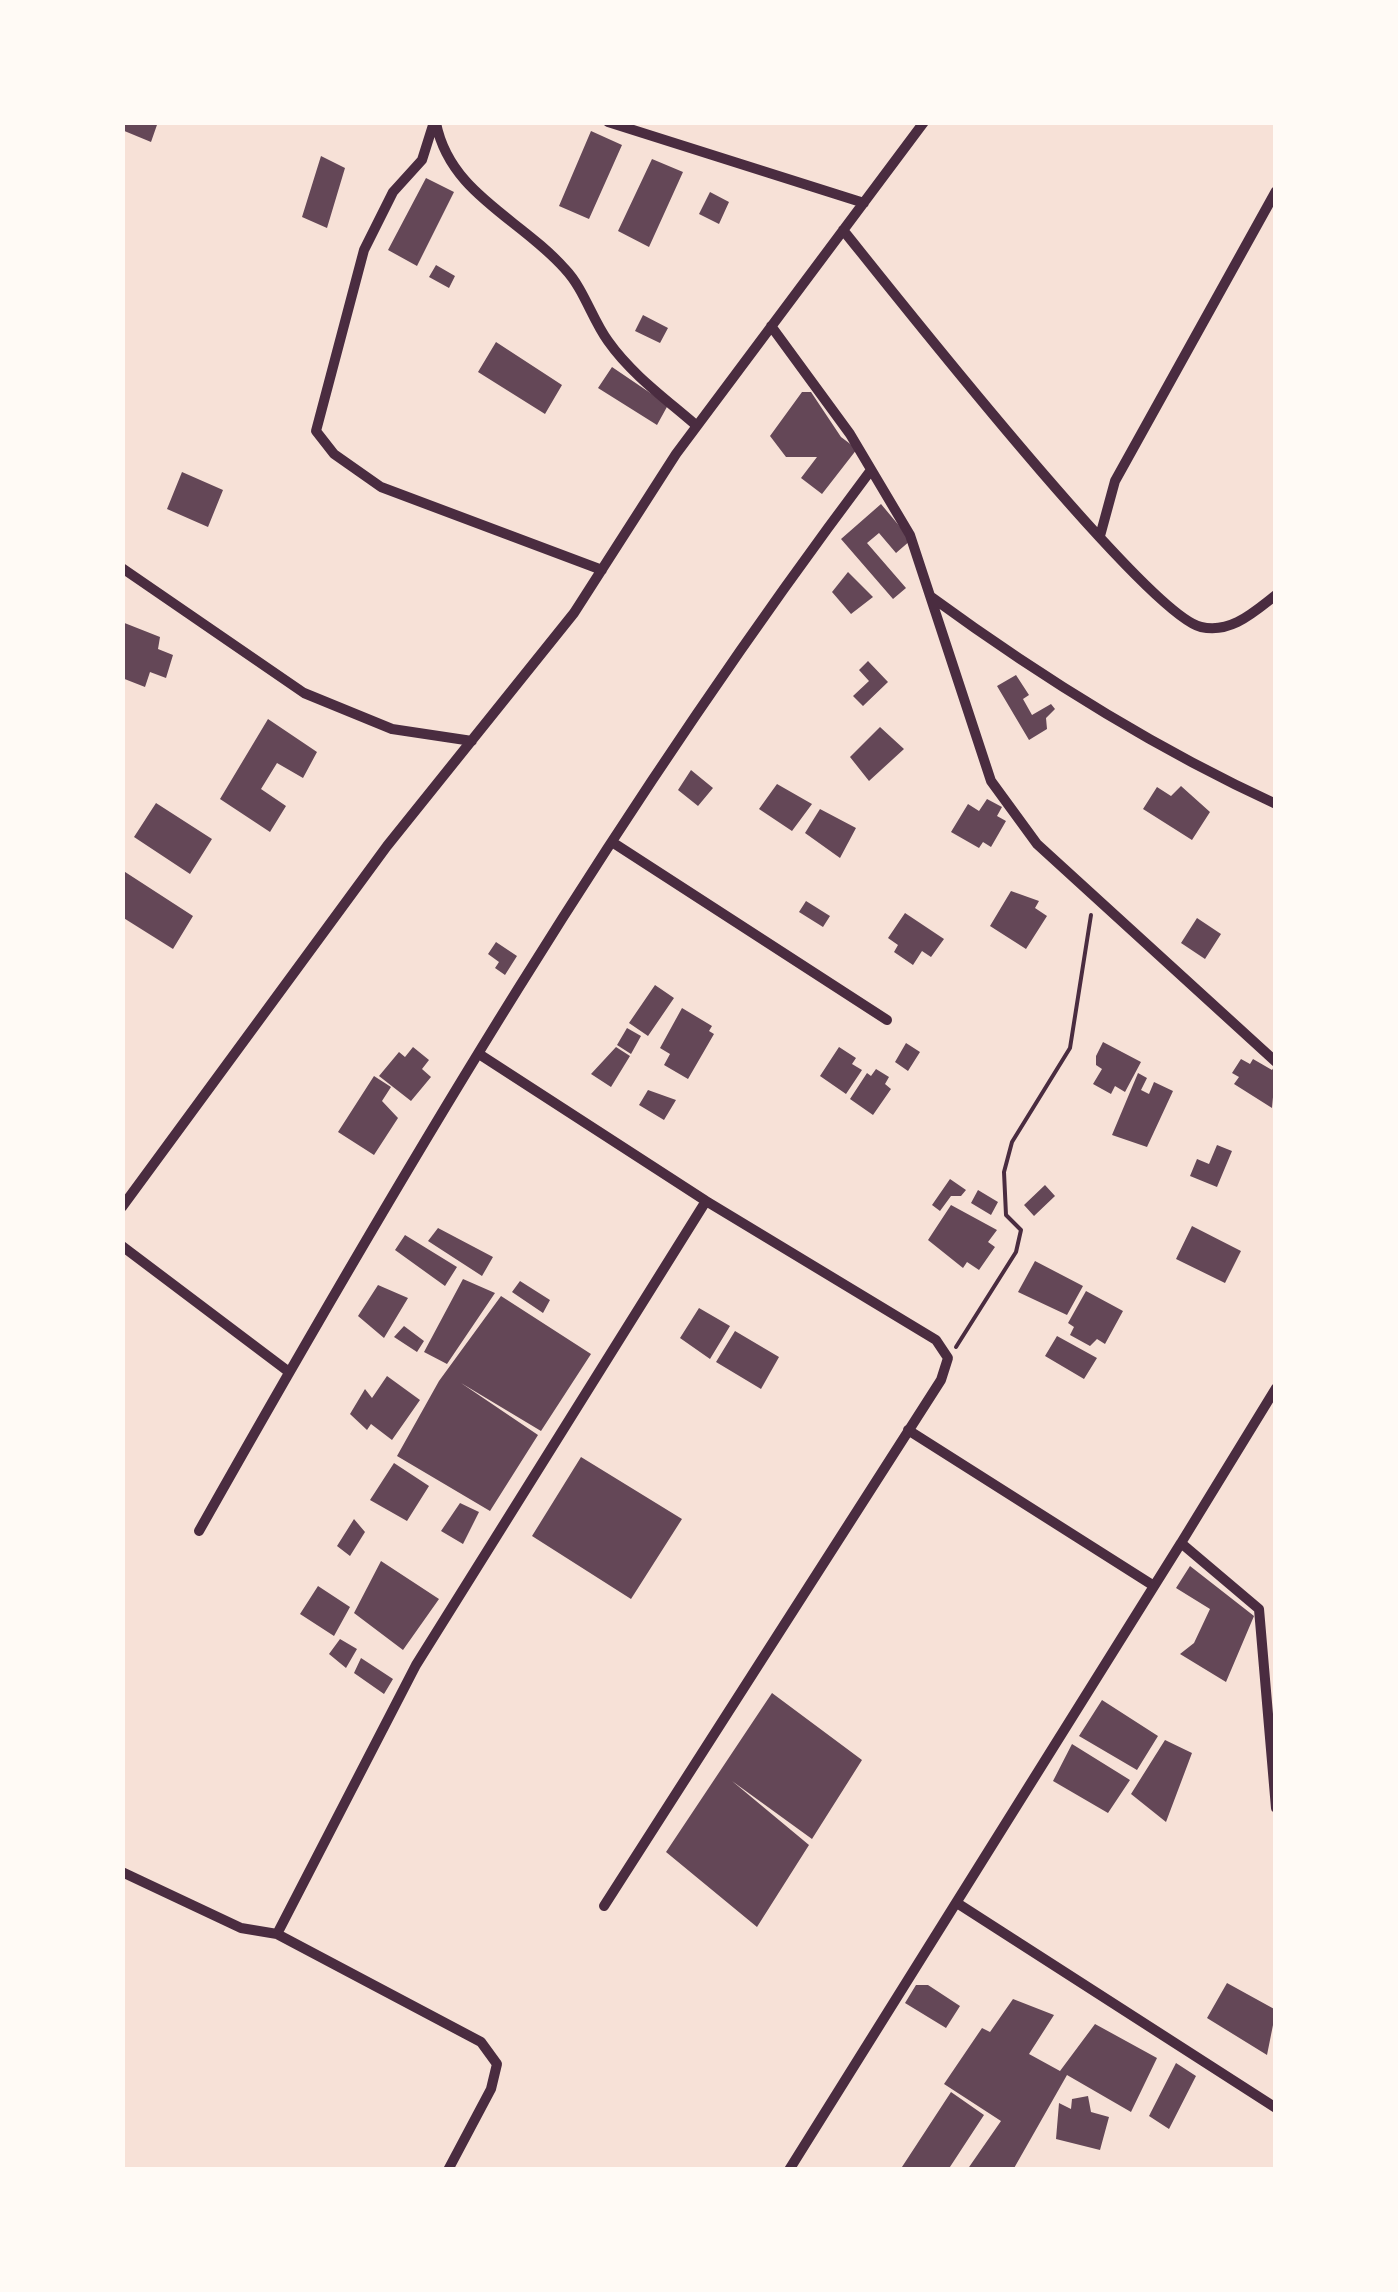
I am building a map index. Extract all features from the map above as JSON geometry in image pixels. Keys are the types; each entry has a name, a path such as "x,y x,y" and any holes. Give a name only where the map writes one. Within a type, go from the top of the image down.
{"street":[{"path":"435,122 442,152 470,190 567,270 608,341 639,377 697,426"},
{"path":"435,122 422,160 394,192 364,250 316,431 334,454 381,487 602,570"},
{"path":"608,122 864,203"},
{"path":"122,1207 387,846 574,612 697,426 924,122"},
{"path":"1100,536 1123,466 1276,191"},
{"path":"843,230 1100,536 1174,613 1201,628 1235,625 1276,596"},
{"path":"771,326 871,470 910,535 991,781 1037,844 1276,1062"},
{"path":"199,1531 478,1054 612,842 788,581 871,470"},
{"path":"122,568 304,694 392,729 472,741"},
{"path":"929,596 988,638 1194,766 1276,804"},
{"path":"612,842 887,1020"},
{"path":"478,1054 706,1201 936,1340 948,1358 941,1380 604,1906"},
{"path":"277,1934 416,1666 706,1201"},
{"path":"122,1246 289,1372"},
{"path":"789,2170 1276,1388"},
{"path":"908,1430 1154,1586"},
{"path":"1180,1543 1259,1609 1276,1808"},
{"path":"122,1872 241,1928 277,1934 481,2042 497,2064 491,2089 448,2170"},
{"path":"957,1903 1276,2108"}],"path":[{"path":"948,1358 1016,1252 1021,1230 1006,1215 1004,1172 1012,1142 1070,1048 1093,895"}],"building":[{"path":"122,122 158,122 151,142 122,130"},
{"path":"591,131 622,145 589,219 559,206"},
{"path":"321,156 345,168 327,228 302,217"},
{"path":"652,159 683,172 649,247 618,231"},
{"path":"426,178 454,192 417,266 388,250"},
{"path":"710,192 729,202 719,224 699,214"},
{"path":"436,265 455,276 449,288 429,277"},
{"path":"643,315 668,328 660,343 635,331"},
{"path":"496,342 562,385 545,414 478,372"},
{"path":"612,367 668,405 657,425 598,388"},
{"path":"802,392 811,392 841,437 857,449 822,494 801,478 817,457 786,457 770,436"},
{"path":"182,472 223,490 208,527 167,509"},
{"path":"881,504 911,540 896,553 879,533 867,543 906,588 893,599 841,539"},
{"path":"848,572 873,597 851,614 832,592"},
{"path":"122,622 160,637 158,649 173,655 166,678 150,672 145,687 122,678"},
{"path":"868,661 888,682 863,706 853,696 869,681 859,670"},
{"path":"1016,675 1029,695 1023,699 1032,715 1051,704 1055,709 1046,718 1047,729 1029,740 997,686"},
{"path":"268,719 317,752 303,778 277,763 261,789 286,806 270,832 220,799"},
{"path":"880,727 904,749 869,781 850,757"},
{"path":"691,770 713,788 698,806 678,790"},
{"path":"777,784 812,804 792,831 759,809"},
{"path":"1181,786 1210,812 1192,840 1143,809 1157,787 1171,796"},
{"path":"987,799 1002,807 997,816 1006,821 991,847 983,842 979,848 951,832 968,804 979,811"},
{"path":"156,803 212,839 190,874 134,837"},
{"path":"820,809 856,828 840,858 805,833"},
{"path":"122,870 193,916 173,949 122,917"},
{"path":"1011,891 1039,901 1035,908 1047,916 1026,949 990,926"},
{"path":"806,901 830,916 823,927 799,912"},
{"path":"905,913 944,939 931,957 922,951 913,965 894,952 898,945 888,938"},
{"path":"1197,918 1221,934 1205,959 1181,943"},
{"path":"496,942 517,956 505,975 495,968 499,962 488,954"},
{"path":"655,985 674,998 648,1036 629,1023"},
{"path":"682,1008 712,1026 709,1031 714,1034 688,1079 664,1065 670,1054 660,1048"},
{"path":"627,1028 641,1036 631,1054 617,1045"},
{"path":"1103,1042 1141,1062 1125,1092 1115,1086 1111,1094 1093,1084 1102,1069 1096,1065 1096,1056"},
{"path":"906,1043 920,1052 908,1071 895,1062"},
{"path":"413,1047 429,1060 422,1069 431,1077 411,1101 379,1076 399,1052 405,1057"},
{"path":"616,1047 630,1056 611,1087 591,1074"},
{"path":"839,1047 856,1058 852,1064 862,1070 846,1094 820,1076"},
{"path":"1241,1059 1250,1064 1253,1059 1272,1070 1276,1064 1272,1108 1234,1084 1239,1077 1232,1073"},
{"path":"876,1069 889,1077 885,1084 891,1089 873,1115 850,1099 867,1073 871,1076"},
{"path":"1138,1073 1147,1078 1141,1090 1149,1094 1154,1082 1173,1091 1147,1147 1112,1135"},
{"path":"374,1076 391,1087 382,1101 398,1118 374,1155 338,1132"},
{"path":"648,1090 676,1100 664,1120 639,1105"},
{"path":"1217,1145 1232,1151 1217,1187 1190,1176 1197,1159 1209,1164"},
{"path":"950,1179 966,1190 961,1196 951,1196 940,1211 932,1205"},
{"path":"1045,1185 1055,1196 1034,1216 1024,1205"},
{"path":"978,1190 998,1202 991,1215 971,1203"},
{"path":"951,1205 997,1230 988,1242 995,1247 979,1270 967,1262 963,1268 928,1240"},
{"path":"1192,1226 1241,1251 1225,1283 1176,1259"},
{"path":"438,1228 493,1257 482,1276 428,1241"},
{"path":"405,1235 457,1267 445,1286 395,1250"},
{"path":"1035,1261 1083,1286 1067,1315 1018,1292"},
{"path":"463,1279 495,1293 447,1364 424,1352"},
{"path":"520,1281 550,1300 543,1313 512,1292"},
{"path":"378,1285 408,1298 384,1338 358,1316"},
{"path":"1086,1291 1123,1311 1105,1344 1097,1339 1090,1346 1070,1335 1074,1327 1068,1323"},
{"path":"501,1296 591,1354 541,1431 461,1383 538,1435 490,1511 397,1456 439,1381"},
{"path":"699,1308 730,1326 710,1359 680,1338"},
{"path":"404,1326 424,1341 417,1352 394,1337"},
{"path":"735,1331 779,1357 761,1389 716,1362"},
{"path":"1057,1336 1097,1358 1084,1379 1045,1356"},
{"path":"387,1376 420,1400 392,1440 371,1424 367,1430 350,1414 365,1389 372,1398"},
{"path":"581,1457 682,1519 631,1599 532,1536"},
{"path":"394,1463 429,1486 407,1521 370,1500"},
{"path":"460,1503 479,1512 463,1544 441,1531"},
{"path":"354,1519 365,1532 350,1556 337,1546"},
{"path":"381,1561 439,1599 403,1650 354,1613"},
{"path":"1190,1566 1254,1616 1226,1682 1180,1654 1194,1643 1210,1609 1176,1588"},
{"path":"318,1586 350,1607 334,1636 300,1614"},
{"path":"340,1639 357,1649 346,1668 329,1654"},
{"path":"361,1658 393,1679 384,1694 354,1673"},
{"path":"772,1693 862,1760 812,1839 732,1781 809,1845 757,1927 666,1852"},
{"path":"1102,1700 1158,1736 1137,1770 1079,1736"},
{"path":"1165,1740 1192,1753 1166,1822 1131,1794"},
{"path":"1072,1744 1130,1780 1108,1813 1053,1781"},
{"path":"1227,1983 1276,2010 1267,2055 1207,2018"},
{"path":"916,1985 928,1985 960,2006 946,2028 905,2003"},
{"path":"1013,1999 1054,2015 1029,2054 1060,2071 1095,2024 1157,2058 1131,2112 1067,2075 1013,2170 967,2170 1001,2121 944,2084 982,2028 990,2032"},
{"path":"1176,2063 1196,2076 1169,2129 1149,2116"},
{"path":"951,2092 984,2115 948,2170 900,2170"},
{"path":"1088,2096 1091,2112 1109,2117 1100,2150 1056,2139 1059,2103 1071,2109 1072,2099"}]}
